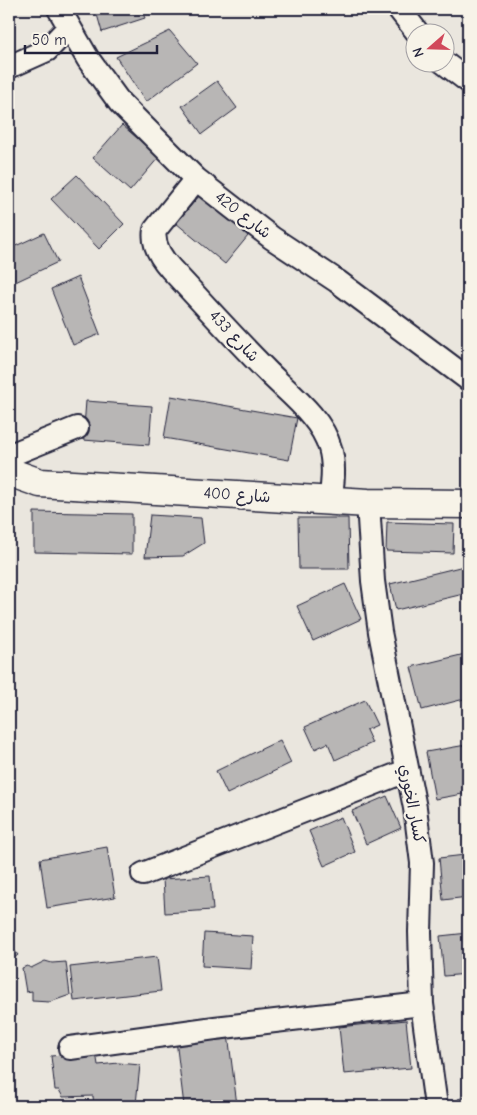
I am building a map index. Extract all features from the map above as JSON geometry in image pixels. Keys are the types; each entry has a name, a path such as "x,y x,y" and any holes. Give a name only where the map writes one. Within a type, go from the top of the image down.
{"main road":[{"name":"شارع 400","path":"10,455 40,483 368,503 468,504"}],"street":[{"path":"399,9 409,22"},
{"path":"9,67 47,50 64,18"},
{"name":"شارع 420","path":"64,18 100,78 120,103 196,179 272,238 337,280 468,379"},
{"path":"454,71 468,82"},
{"name":"شارع 433","path":"196,179 156,230 155,240 159,252 171,269 296,400 323,433 330,448 333,468 330,501"},
{"path":"10,455 77,428"},
{"name":"كسار الخوري","path":"368,503 373,581 380,632 416,815 422,863 420,932 422,1004 436,1106"},
{"path":"144,874 406,771"},
{"path":"70,1048 214,1028 422,1004"}],"building":[{"path":"104,9 141,9 145,18 102,32 96,11"},
{"path":"170,31 197,63 146,102 116,57"},
{"path":"217,81 237,108 202,134 182,106"},
{"path":"122,125 159,157 130,191 93,158"},
{"path":"77,175 124,224 99,249 51,199"},
{"path":"200,195 248,236 225,264 176,223"},
{"path":"44,233 58,262 9,285 9,249"},
{"path":"78,277 100,334 73,345 51,289"},
{"path":"171,396 297,418 289,460 164,438"},
{"path":"86,401 152,406 149,445 83,440"},
{"path":"34,512 132,514 132,554 34,552"},
{"path":"150,515 201,518 204,543 183,556 145,557"},
{"path":"298,518 348,518 349,569 299,569"},
{"path":"387,522 454,524 453,553 386,551"},
{"path":"468,565 468,593 396,610 390,584"},
{"path":"345,584 361,619 313,641 297,606"},
{"path":"465,654 468,669 468,698 422,710 411,667"},
{"path":"365,700 377,725 366,730 372,743 335,760 328,743 315,749 305,727"},
{"path":"280,740 291,763 227,794 216,771"},
{"path":"466,745 468,793 435,799 426,752"},
{"path":"387,796 401,828 366,844 352,811"},
{"path":"341,817 355,852 324,866 309,831"},
{"path":"107,847 115,897 47,908 40,859"},
{"path":"465,855 468,897 443,900 439,858"},
{"path":"210,876 213,910 165,913 163,879"},
{"path":"204,933 253,936 251,969 202,966"},
{"path":"468,933 468,974 444,976 440,936"},
{"path":"9,944 18,955 9,962"},
{"path":"157,957 161,991 74,1001 70,967"},
{"path":"45,961 52,963 66,962 70,995 50,1002 32,1001 32,991 26,992 22,968 27,966 31,968"},
{"path":"406,1020 411,1068 344,1074 339,1027"},
{"path":"228,1034 237,1105 184,1106 176,1040"},
{"path":"96,1052 98,1065 119,1063 140,1065 136,1104 94,1106 93,1096 63,1097 59,1090 55,1090 51,1056"},
{"path":"468,1096 468,1106 459,1106 458,1099"}]}
